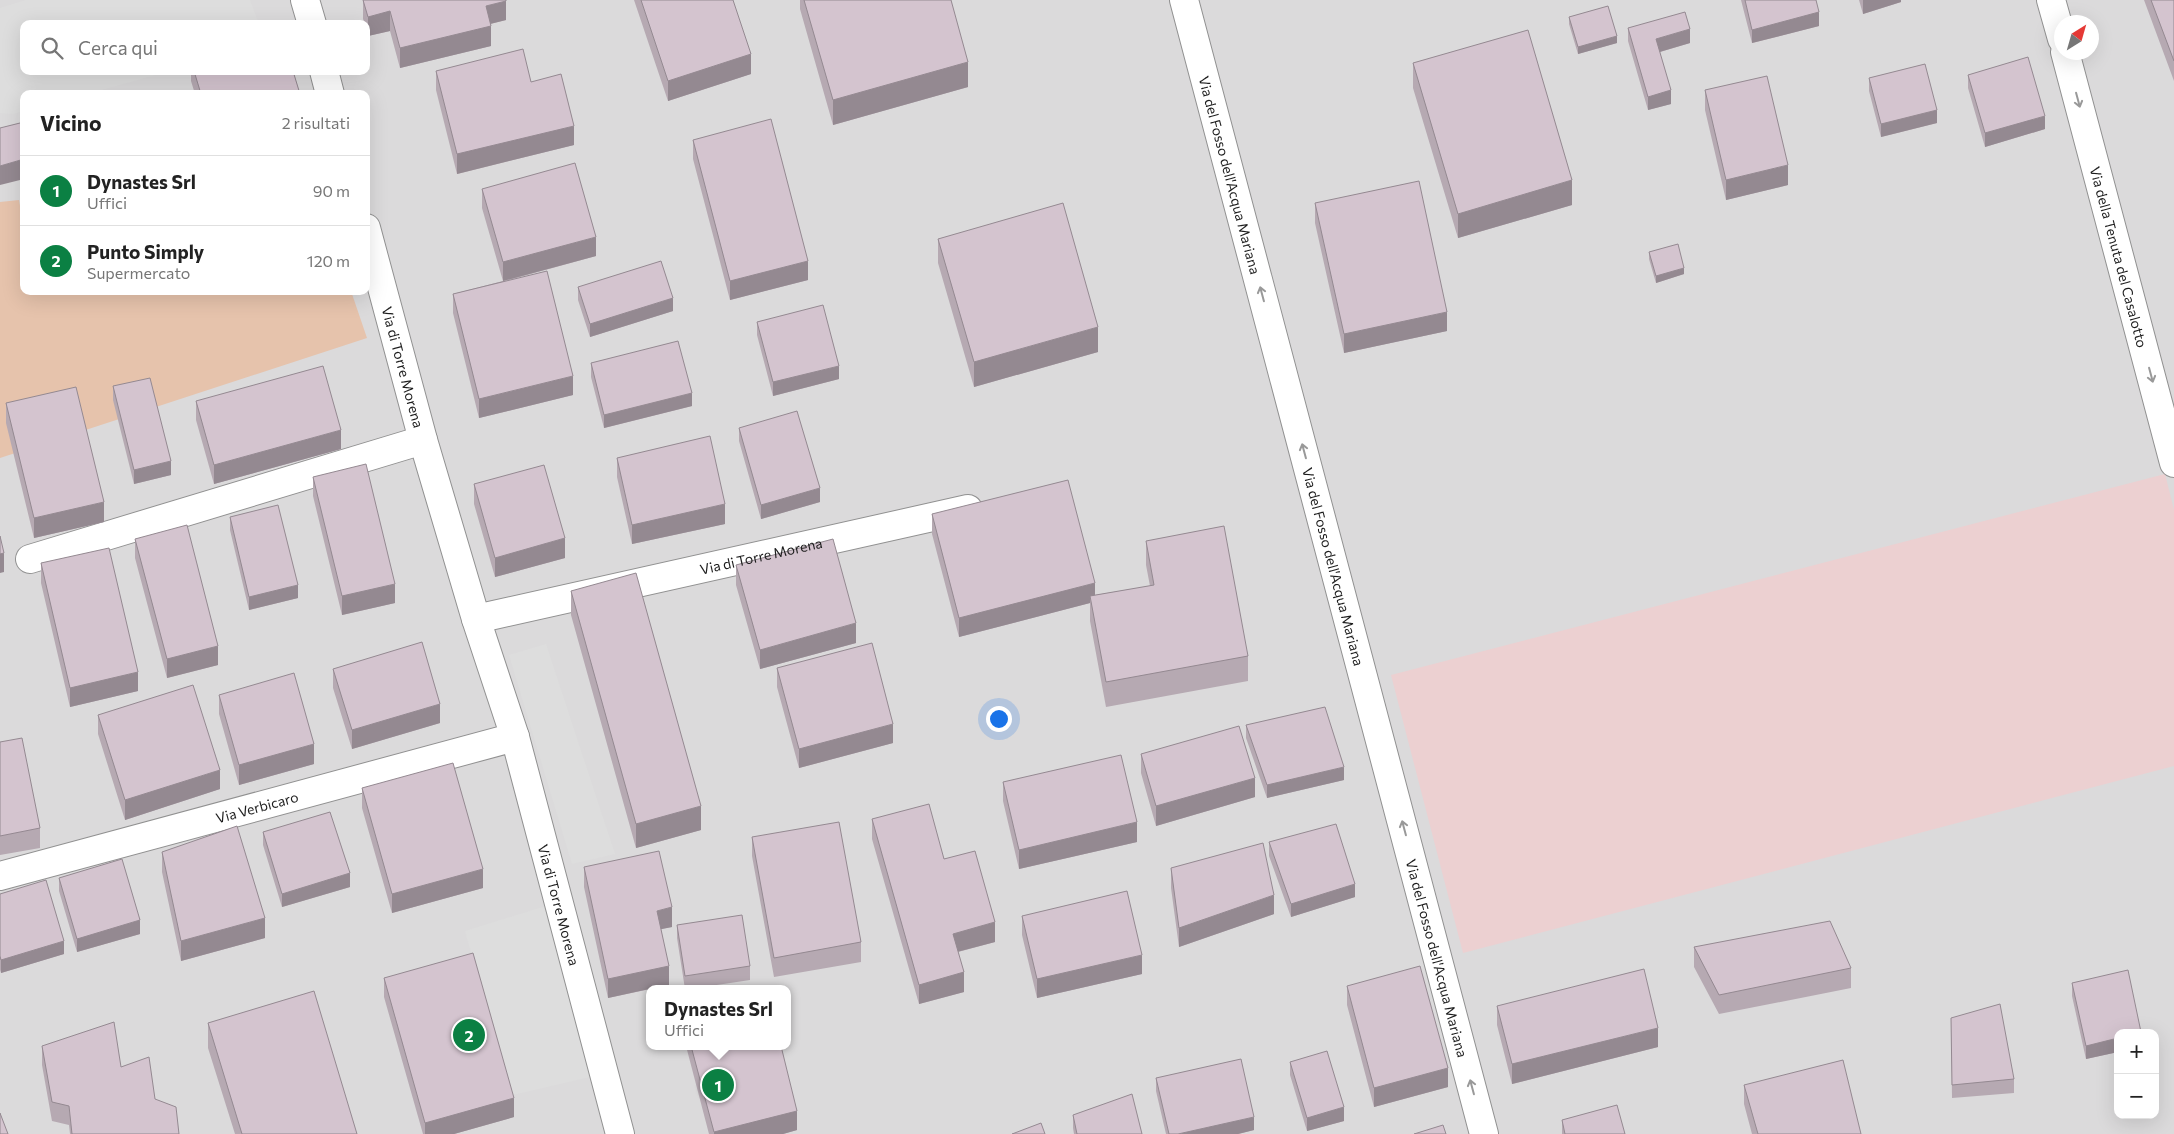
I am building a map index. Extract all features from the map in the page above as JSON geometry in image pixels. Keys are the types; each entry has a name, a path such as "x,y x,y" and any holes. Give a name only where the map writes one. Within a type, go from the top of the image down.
{"street":[{"path":"305,0 311,20"},
{"name":"Via del Fosso dell'Acqua Mariana","path":"1184,0 1484,1134"},
{"path":"2051,0 2055,15"},
{"name":"Via della Tenuta del Casalotto","path":"2067,60 2174,463"},
{"path":"325,75 329,90"},
{"name":"Via di Torre Morena","path":"370,243 423,440 476,619 514,738 620,1134"},
{"path":"30,558 423,440"},
{"name":"Via di Torre Morena","path":"476,619 989,505"},
{"name":"Via Verbicaro","path":"0,876 514,738"}],"shaded area":[{"path":"0,0 2174,0 2174,1134 0,1134"},
{"path":"26,0 250,0 258,20 20,20 20,75 156,75 101,90 20,90 20,112 13,114 0,113 0,8"},
{"path":"19,200 20,295 352,295 367,338 0,458 0,202"},
{"path":"2165,474 2174,510 2174,766 1463,953 1391,675"},
{"path":"546,644 615,854 572,864 509,655"},
{"path":"552,904 595,1076 512,1095 465,931"}],"building":[{"path":"363,0 506,1 486,6 491,26 400,48 390,11 368,17"},
{"path":"641,0 733,0 751,54 668,81"},
{"path":"804,0 951,0 968,62 833,100"},
{"path":"1745,0 1816,0 1819,12 1752,30"},
{"path":"2151,0 2174,0 2174,61"},
{"path":"1608,6 1617,36 1578,47 1569,17"},
{"path":"1685,12 1690,29 1656,39 1671,90 1648,97 1628,28"},
{"path":"1528,30 1572,180 1458,214 1413,63"},
{"path":"523,49 531,82 561,74 574,126 457,154 436,71"},
{"path":"2028,57 2045,116 1985,133 1968,75"},
{"path":"1925,64 1937,110 1881,124 1869,78"},
{"path":"195,75 294,75 299,90 200,90"},
{"path":"1767,76 1788,165 1726,180 1705,90"},
{"path":"771,119 808,261 730,281 693,140"},
{"path":"20,123 20,160 0,166 0,128"},
{"path":"575,163 596,237 503,262 482,189"},
{"path":"1419,181 1447,312 1344,334 1315,203"},
{"path":"1063,203 1098,327 974,362 938,239"},
{"path":"1678,244 1684,268 1656,276 1649,252"},
{"path":"661,261 673,298 590,324 578,287"},
{"path":"547,271 573,376 479,399 453,294"},
{"path":"823,305 839,366 773,382 757,322"},
{"path":"678,341 692,393 604,415 591,363"},
{"path":"323,366 341,430 214,465 196,401"},
{"path":"150,378 171,461 134,470 113,386"},
{"path":"76,387 104,502 34,518 6,403"},
{"path":"797,411 820,488 761,505 739,428"},
{"path":"710,436 725,504 632,525 617,458"},
{"path":"366,464 395,584 342,596 313,477"},
{"path":"544,465 565,538 495,558 474,484"},
{"path":"1068,480 1095,583 959,618 932,514"},
{"path":"278,505 298,585 249,597 230,517"},
{"path":"187,525 218,646 167,659 135,539"},
{"path":"1224,526 1248,656 1106,682 1090,596 1154,585 1146,541"},
{"path":"0,536 4,553 0,554"},
{"path":"833,539 856,623 760,650 736,565"},
{"path":"109,548 138,672 70,688 41,563"},
{"path":"636,573 701,806 636,824 571,591"},
{"path":"422,642 440,704 352,730 333,669"},
{"path":"872,643 893,724 799,749 777,668"},
{"path":"294,673 314,744 239,765 219,695"},
{"path":"193,685 220,770 125,800 98,715"},
{"path":"1325,707 1344,767 1267,785 1246,725"},
{"path":"1239,726 1255,778 1156,806 1141,754"},
{"path":"22,738 40,828 0,836 0,742"},
{"path":"1121,755 1137,822 1019,850 1003,782"},
{"path":"453,763 483,869 392,894 362,788"},
{"path":"929,804 944,859 975,851 995,922 953,934 964,972 919,985 872,819"},
{"path":"330,812 350,873 282,894 263,832"},
{"path":"839,822 861,942 774,958 752,837"},
{"path":"1336,824 1355,884 1291,904 1269,842"},
{"path":"237,826 265,918 181,941 162,852"},
{"path":"1263,843 1274,895 1179,928 1171,868"},
{"path":"659,851 672,907 657,911 669,966 608,979 584,867"},
{"path":"122,859 140,920 77,939 59,878"},
{"path":"46,880 64,941 1,960 0,894"},
{"path":"1127,891 1142,955 1037,979 1022,916"},
{"path":"742,915 750,966 685,976 677,925"},
{"path":"1830,921 1851,968 1719,995 1694,947"},
{"path":"473,953 514,1098 425,1123 384,978"},
{"path":"1420,966 1448,1068 1374,1088 1347,986"},
{"path":"1644,969 1658,1028 1512,1064 1497,1006"},
{"path":"2128,970 2140,1029 2114,1029 2114,1039 2086,1046 2072,983"},
{"path":"314,991 357,1134 242,1134 208,1023"},
{"path":"2000,1004 2014,1079 1952,1085 1951,1018"},
{"path":"114,1022 121,1067 149,1057 155,1099 176,1107 179,1134 72,1134 69,1106 52,1102 42,1046"},
{"path":"692,1050 782,1050 797,1111 714,1132"},
{"path":"1327,1051 1344,1107 1307,1118 1290,1062"},
{"path":"1241,1059 1254,1117 1178,1134 1169,1134 1156,1078"},
{"path":"1843,1060 1861,1134 1758,1134 1744,1085"},
{"path":"1132,1094 1142,1134 1077,1134 1073,1115"},
{"path":"1617,1105 1625,1134 1565,1134 1562,1120"},
{"path":"0,1113 8,1134 0,1134"},
{"path":"1041,1123 1045,1134 1012,1134"},
{"path":"1443,1125 1446,1134 1414,1134"}],"place":[{"name":"Punto Simply","path":"469,1035"},
{"name":"Dynastes Srl","path":"718,1085"}]}
